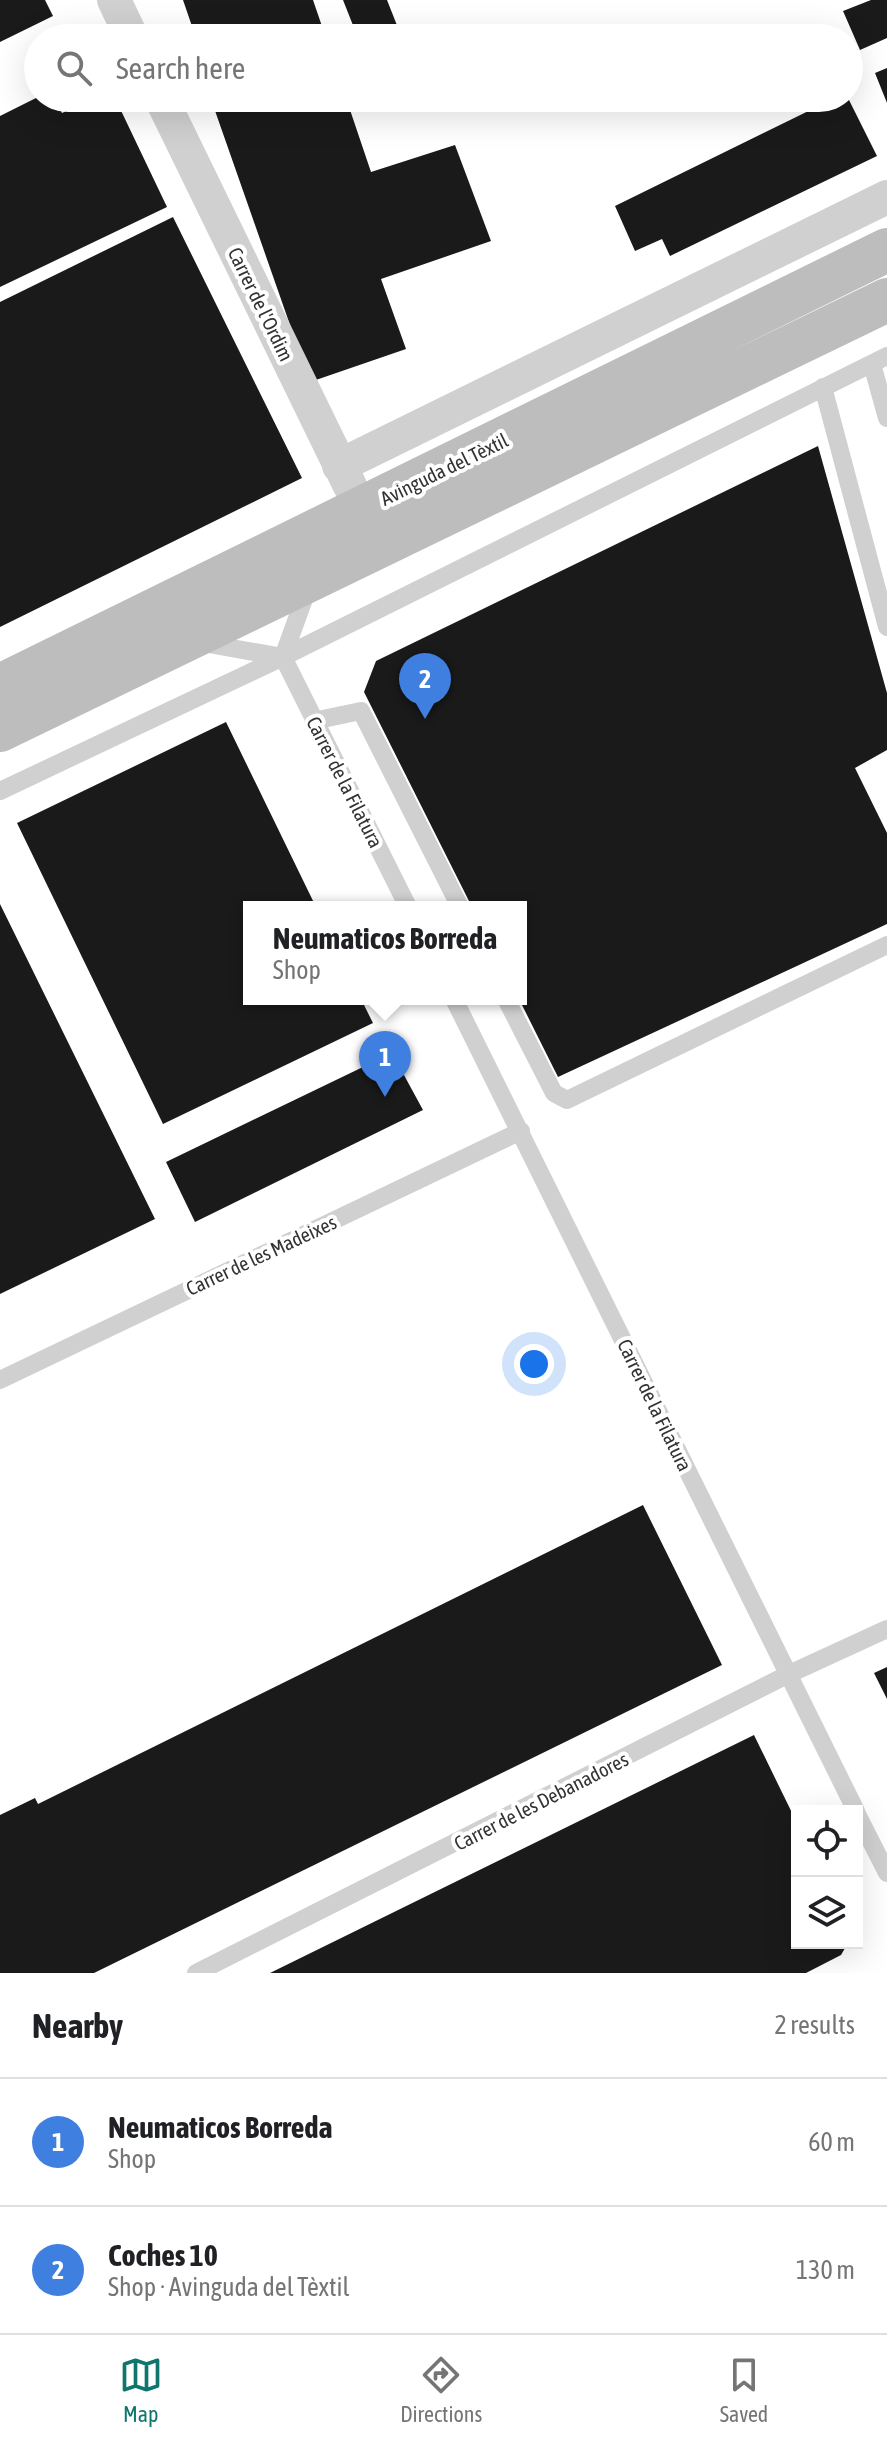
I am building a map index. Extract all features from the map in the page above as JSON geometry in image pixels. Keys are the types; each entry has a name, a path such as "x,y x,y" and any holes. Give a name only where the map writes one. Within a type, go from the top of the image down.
{"street":[{"path":"114,0 125,24"},
{"name":"Carrer de l'Ordim","path":"168,112 339,466 363,509"},
{"path":"339,466 887,197"},
{"name":"Avinguda del Tèxtil","path":"0,686 887,250"},
{"name":"Avinguda del Tèxtil","path":"0,730 887,300"}],"lane":[{"path":"0,791 283,657 880,360 887,418"},
{"path":"823,387 887,627"},
{"path":"283,657 311,580"},
{"path":"183,641 232,645 283,657"},
{"name":"Carrer de la Filatura","path":"283,657 405,901"},
{"path":"313,721 361,711 457,901"},
{"path":"509,1005 554,1093 567,1100 887,945"},
{"name":"Carrer de la Filatura","path":"457,1005 852,1805"},
{"name":"Carrer de les Madeixes","path":"0,1380 521,1131"},
{"name":"Carrer de les Debanadores","path":"196,1973 787,1675 887,1629"},
{"name":"Carrer de la Filatura","path":"863,1826 887,1873"}],"building":[{"path":"0,0 45,0 53,16 37,24 24,24 24,30 0,42"},
{"path":"183,0 313,0 321,24 191,24"},
{"path":"343,0 387,0 396,24 352,24"},
{"path":"871,0 887,0 887,38 863,49 863,24 849,24 843,11"},
{"path":"887,68 887,103 875,73"},
{"path":"24,104 24,112 122,112 167,207 0,287 0,116"},
{"path":"215,112 351,112 371,172 455,145 491,241 381,279 406,349 310,382"},
{"path":"806,112 855,112 877,156 670,256 662,239 635,251 615,206"},
{"path":"173,217 302,478 0,627 0,302"},
{"path":"818,446 887,693 887,750 855,768 887,833 887,924 558,1077 522,1005 527,1005 527,901 469,901 364,692 376,661"},
{"path":"226,722 313,901 243,901 243,1005 364,1005 373,1023 163,1124 17,823"},
{"path":"0,904 155,1219 0,1294"},
{"path":"392,1053 423,1110 195,1222 166,1162"},
{"path":"643,1505 722,1665 94,1973 0,1973 0,1815 35,1798 38,1804"},
{"path":"887,1667 887,1699 874,1673"},
{"path":"754,1735 791,1811 791,1949 844,1949 841,1955 806,1973 270,1973"}],"place":[{"name":"Coches 10","path":"425,719"},
{"name":"Neumaticos Borreda","path":"385,1097"}]}
